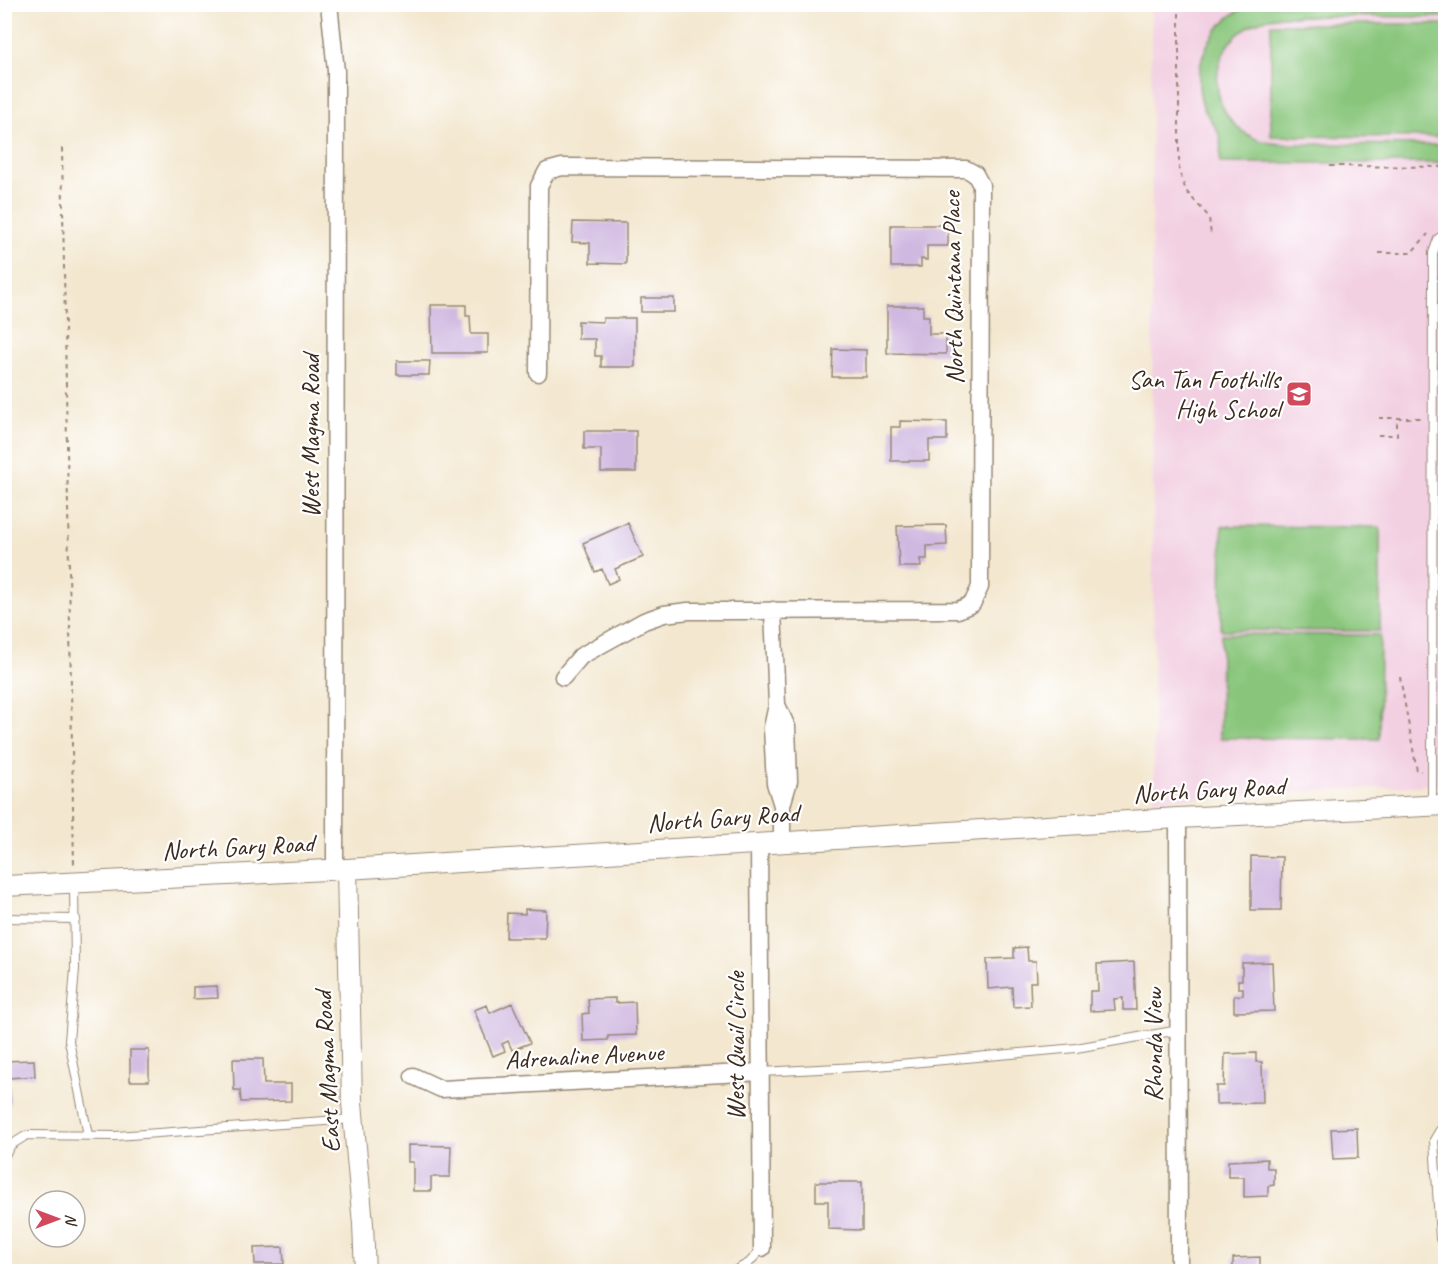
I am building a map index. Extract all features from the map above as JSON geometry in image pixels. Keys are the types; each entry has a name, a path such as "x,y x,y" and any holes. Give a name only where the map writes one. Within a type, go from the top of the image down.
{"street":[{"name":"West Magma Road","path":"329,4 336,71 341,869"},
{"name":"North Quintana Place","path":"538,374 539,186 547,171 562,167 966,169 975,174 981,185 980,587 972,604 957,610 688,611 664,614 644,621 581,656 563,678"},
{"path":"773,610 777,705 772,728 775,783 782,805 782,841"},
{"name":"North Gary Road","path":"4,886 341,869 1178,818 1439,806"},
{"name":"Rhonda View","path":"1178,818 1179,1272"},
{"name":"West Quail Circle","path":"759,843 762,1248"},
{"name":"East Magma Road","path":"341,869 354,1119 365,1272"},
{"name":"Adrenaline Avenue","path":"413,1076 441,1089 761,1072"}],"lane":[{"path":"1439,806 1433,253 1438,239 1446,232"},
{"path":"74,882 76,919 74,996 69,1041 88,1135"},
{"path":"4,918 76,919"},
{"path":"761,1072 878,1066 1076,1048 1179,1030"},
{"path":"4,1157 11,1145 27,1135 116,1136 354,1119"},
{"path":"1446,1130 1440,1130 1434,1140 1440,1239 1446,1244"},
{"path":"732,1272 749,1263 762,1248"}],"path":[{"path":"1179,4 1179,171 1186,191 1209,217 1211,236"},
{"path":"62,148 74,882"},
{"path":"1330,166 1446,166"},
{"path":"1379,253 1410,253 1429,232"},
{"path":"1379,418 1422,418"},
{"path":"1378,435 1397,435 1397,418"},
{"path":"1400,677 1417,771 1421,771"}],"shaded area":[{"name":"San Tan Foothills High School","path":"1151,5 1445,5 1445,784 1154,800"}],"green space":[{"path":"1249,5 1445,5 1445,17 1282,16 1253,24 1233,39 1221,59 1217,82 1222,104 1234,124 1254,138 1281,144 1445,145 1445,163 1220,163 1220,138 1203,106 1199,75 1206,47 1214,34 1235,13"},
{"path":"1271,24 1445,24 1445,137 1271,136"},
{"path":"1222,526 1380,527 1380,631 1221,630"},
{"path":"1221,634 1380,635 1379,739 1220,738"}],"building":[{"path":"573,222 626,223 626,264 590,263 590,243 572,242"},
{"path":"891,225 948,225 948,246 927,246 927,260 921,259 921,267 891,267"},
{"path":"641,298 674,298 674,312 641,312"},
{"path":"431,305 466,305 466,316 470,316 471,334 488,334 488,353 432,353"},
{"path":"887,306 923,306 923,316 929,316 929,334 946,334 946,354 887,353"},
{"path":"603,318 635,318 635,367 601,367 601,356 595,356 595,339 578,339 578,321 603,322"},
{"path":"833,349 866,350 866,377 832,377"},
{"path":"397,361 430,361 429,375 397,375"},
{"path":"900,421 947,422 947,440 929,440 929,461 891,461 891,427 900,427"},
{"path":"584,431 636,431 636,472 601,472 601,449 584,449"},
{"path":"628,523 643,557 615,569 619,579 608,584 602,569 595,572 583,543"},
{"path":"946,525 947,545 927,546 927,559 920,559 921,567 899,567 897,526"},
{"path":"1251,856 1282,857 1281,910 1251,910"},
{"path":"525,909 546,910 545,938 506,938 507,913 525,914"},
{"path":"1027,947 1028,961 1036,961 1037,982 1030,982 1031,1006 1013,1007 1012,987 988,989 987,959 1014,958 1014,948"},
{"path":"1134,962 1136,1010 1123,1010 1123,998 1114,999 1115,1010 1090,1011 1090,991 1098,991 1097,964"},
{"path":"1272,962 1274,1011 1234,1012 1234,996 1243,995 1243,988 1238,988 1238,980 1242,980 1242,963"},
{"path":"217,986 218,998 193,999 193,987"},
{"path":"615,998 615,1003 635,1002 636,1035 608,1036 608,1040 583,1041 582,1014 589,1013 588,999"},
{"path":"512,1003 530,1043 512,1050 508,1041 502,1044 505,1051 493,1056 474,1010 487,1005 490,1013"},
{"path":"130,1050 149,1050 149,1081 130,1081"},
{"path":"1256,1053 1256,1062 1262,1062 1263,1103 1216,1104 1216,1086 1224,1086 1225,1054"},
{"path":"233,1059 263,1059 264,1084 291,1084 291,1101 241,1102 240,1090 234,1090"},
{"path":"34,1060 35,1076 9,1078 10,1105 4,1105 4,1061"},
{"path":"1357,1128 1358,1158 1333,1159 1331,1129"},
{"path":"408,1145 451,1146 450,1177 431,1177 431,1191 413,1191 413,1162 408,1162"},
{"path":"1267,1159 1267,1168 1274,1168 1274,1185 1268,1186 1268,1196 1244,1197 1244,1177 1228,1177 1228,1161"},
{"path":"816,1182 862,1182 862,1230 828,1229 828,1201 816,1201"},
{"path":"283,1247 284,1264 255,1264 254,1248"},
{"path":"1260,1257 1260,1272 1233,1272 1233,1258"}],"place":[{"name":"San Tan Foothills High School","path":"1299,394"}]}
